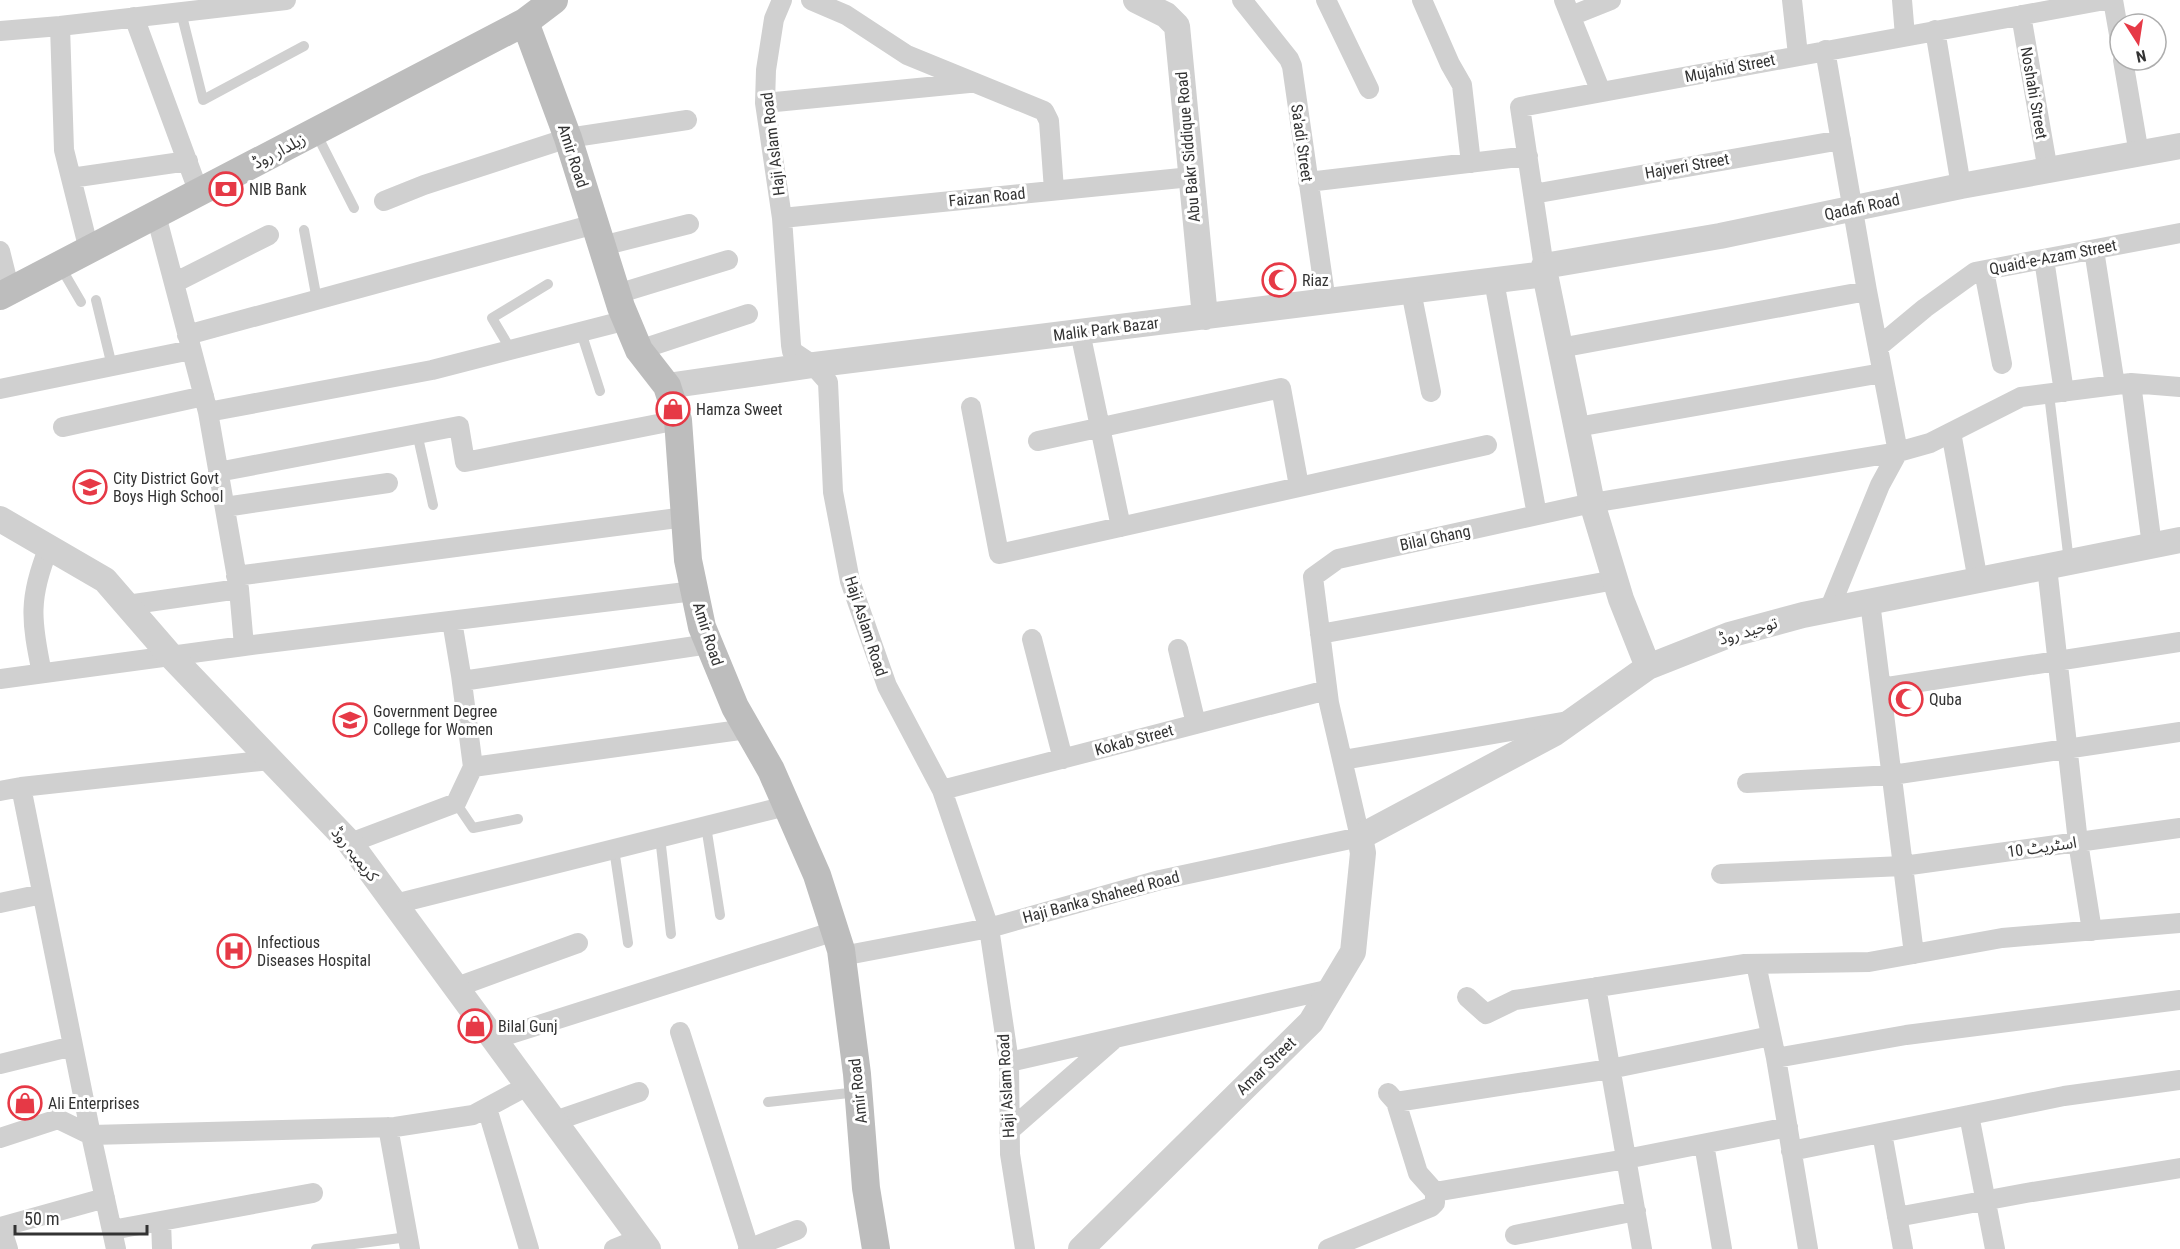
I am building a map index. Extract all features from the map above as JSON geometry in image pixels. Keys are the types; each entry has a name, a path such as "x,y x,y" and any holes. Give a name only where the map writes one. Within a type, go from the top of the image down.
{"main road":[{"name":"زیلدار روڈ","path":"5,294 315,132 538,8"},
{"name":"Amir Road","path":"538,8 568,138 617,294 639,350 667,386 678,420 688,560 702,627 735,707 771,770 817,875 838,944 858,1092 866,1188 876,1249"}],"street":[{"path":"0,31 286,0"},
{"name":"Haji Aslam Road","path":"782,0 774,18 766,70 765,103 782,218 792,351 813,365 828,382 833,492 850,581 887,686 942,790 989,928 1009,1062 1010,1154 1025,1249"},
{"path":"811,0 846,15 907,55 1044,111 1048,116 1054,190"},
{"name":"Abu Bakr Siddique Road","path":"1136,0 1166,15 1177,26 1204,317"},
{"name":"Sa'adi Street","path":"1242,0 1289,59 1292,66 1326,302"},
{"path":"1326,0 1369,89"},
{"path":"1422,0 1450,64 1462,85 1471,163"},
{"path":"1602,92 1567,8 1611,0"},
{"path":"1792,0 1798,55"},
{"path":"1902,0 1905,36"},
{"name":"Mujahid Street","path":"1545,270 1520,107 2105,0"},
{"name":"Noshahi Street","path":"2021,15 2048,171"},
{"path":"134,17 199,193"},
{"path":"60,26 64,150 88,250"},
{"path":"1935,30 1961,186"},
{"path":"1825,50 1898,452 1880,485 1829,610"},
{"path":"2125,72 2139,154"},
{"path":"765,103 972,83"},
{"path":"384,201 424,185 568,138 687,120"},
{"name":"Hajveri Street","path":"1533,194 1841,140"},
{"name":"Qadafi Road","path":"1545,270 1961,186 2180,147"},
{"path":"1308,182 1528,156"},
{"path":"71,178 188,161"},
{"name":"Faizan Road","path":"782,218 1191,177"},
{"path":"156,215 206,404 237,583 244,646"},
{"path":"0,389 112,366 317,300 598,235 689,224"},
{"name":"Quaid-e-Azam Street","path":"1878,347 1925,308 1975,272 2180,233"},
{"path":"174,283 269,235"},
{"path":"2094,250 2123,384 2152,546"},
{"path":"0,251 5,294"},
{"path":"617,294 729,260"},
{"path":"2044,260 2056,392"},
{"path":"1545,270 1592,503 1615,580 1648,667"},
{"name":"Malik Park Bazar","path":"667,386 813,365 1494,281 1545,270"},
{"path":"1984,271 2001,364"},
{"path":"1494,281 1537,515"},
{"path":"1411,291 1431,392"},
{"path":"1560,348 1867,291"},
{"path":"639,350 748,314"},
{"path":"63,427 432,370 627,320"},
{"path":"1080,332 1121,527"},
{"path":"1576,427 1882,373"},
{"name":"Bilal Ghang","path":"1360,837 1327,690 1313,577 1338,559 1592,503 1898,452 1930,443 2021,397 2123,384 2180,387"},
{"path":"1038,441 1281,388 1299,486"},
{"path":"971,407 999,554 1486,445"},
{"path":"218,472 459,426 465,462 678,420"},
{"path":"1951,432 1978,580"},
{"path":"225,507 388,483"},
{"path":"127,605 237,583 685,517"},
{"name":"کریمیہ روڈ","path":"0,519 105,580 170,655 350,843 644,1244"},
{"name":"توحید روڈ","path":"1360,837 1555,733 1648,667 1729,635 1829,610 2180,540"},
{"path":"42,673 33,628 33,605 37,582 48,548"},
{"path":"2058,565 2058,660 2078,842 2091,931"},
{"path":"1320,634 1615,580"},
{"path":"0,679 170,655 694,591"},
{"path":"1870,602 1914,954"},
{"path":"350,843 456,803 473,767 452,621"},
{"path":"1032,639 1063,759"},
{"path":"1881,688 2180,642"},
{"path":"462,681 709,644"},
{"path":"1178,648 1196,724"},
{"name":"Kokab Street","path":"942,790 1327,690"},
{"path":"1342,760 1573,720"},
{"path":"473,767 747,729"},
{"path":"1747,783 1892,775 2180,732"},
{"path":"0,791 270,760"},
{"path":"21,787 114,1239 161,1221 313,1193"},
{"path":"395,904 786,806"},
{"name":"اسٹریٹ 10","path":"1721,874 1903,866 2180,828"},
{"name":"Haji Banka Shaheed Road","path":"495,1040 838,944 989,928 1160,880 1360,837"},
{"name":"Amar Street","path":"1081,1249 1311,1022 1353,952 1363,853 1360,837"},
{"path":"0,903 42,894"},
{"path":"1467,997 1486,1014 1515,1000 1745,964 1869,963 2002,938 2180,924"},
{"path":"457,987 578,943"},
{"path":"1756,964 1776,1058 1808,1249"},
{"path":"1596,987 1642,1249"},
{"path":"1009,1062 1331,989"},
{"path":"1776,1058 1906,1035 2180,1000"},
{"path":"680,1032 748,1249 797,1230"},
{"path":"1328,1249 1431,1207 1435,1203 1435,1192 1418,1173 1392,1097 1610,1069 1771,1036"},
{"path":"1009,1131 1115,1038"},
{"path":"0,1064 73,1046"},
{"path":"1791,1151 2064,1096 2180,1080"},
{"path":"0,1138 58,1119 91,1135 387,1127 474,1115 529,1085"},
{"path":"555,1121 639,1092"},
{"path":"487,1108 528,1249"},
{"path":"1969,1115 1995,1249"},
{"path":"387,1127 409,1243"},
{"path":"1435,1192 1626,1159 1788,1127"},
{"path":"1882,1133 1903,1249"},
{"path":"1704,1144 1722,1249"},
{"path":"1897,1217 2180,1168"},
{"path":"8,1249 1,1227 105,1198"},
{"path":"1515,1235 1636,1211"},
{"path":"161,1221 162,1249"},
{"path":"614,1249 644,1244"}],"lane":[{"path":"181,12 203,100 304,46"},
{"path":"315,132 354,208"},
{"path":"304,230 317,300"},
{"path":"60,265 81,302"},
{"path":"511,350 492,318 548,284"},
{"path":"96,300 112,366"},
{"path":"581,332 600,391"},
{"path":"2056,392 2058,565"},
{"path":"417,433 433,505"},
{"path":"456,803 473,828 518,819"},
{"path":"706,826 720,915"},
{"path":"660,837 671,934"},
{"path":"614,849 628,943"},
{"path":"768,1102 858,1092"},
{"path":"316,1249 409,1243"}],"place":[{"name":"NIB Bank","path":"226,189"},
{"name":"Riaz","path":"1279,280"},
{"name":"Hamza Sweet","path":"673,409"},
{"name":"City District Govt Boys High School","path":"90,487"},
{"name":"Quba","path":"1906,699"},
{"name":"Government Degree College for Women","path":"350,720"},
{"name":"Infectious Diseases Hospital","path":"234,951"},
{"name":"Bilal Gunj","path":"475,1026"},
{"name":"Ali Enterprises","path":"25,1103"}]}
